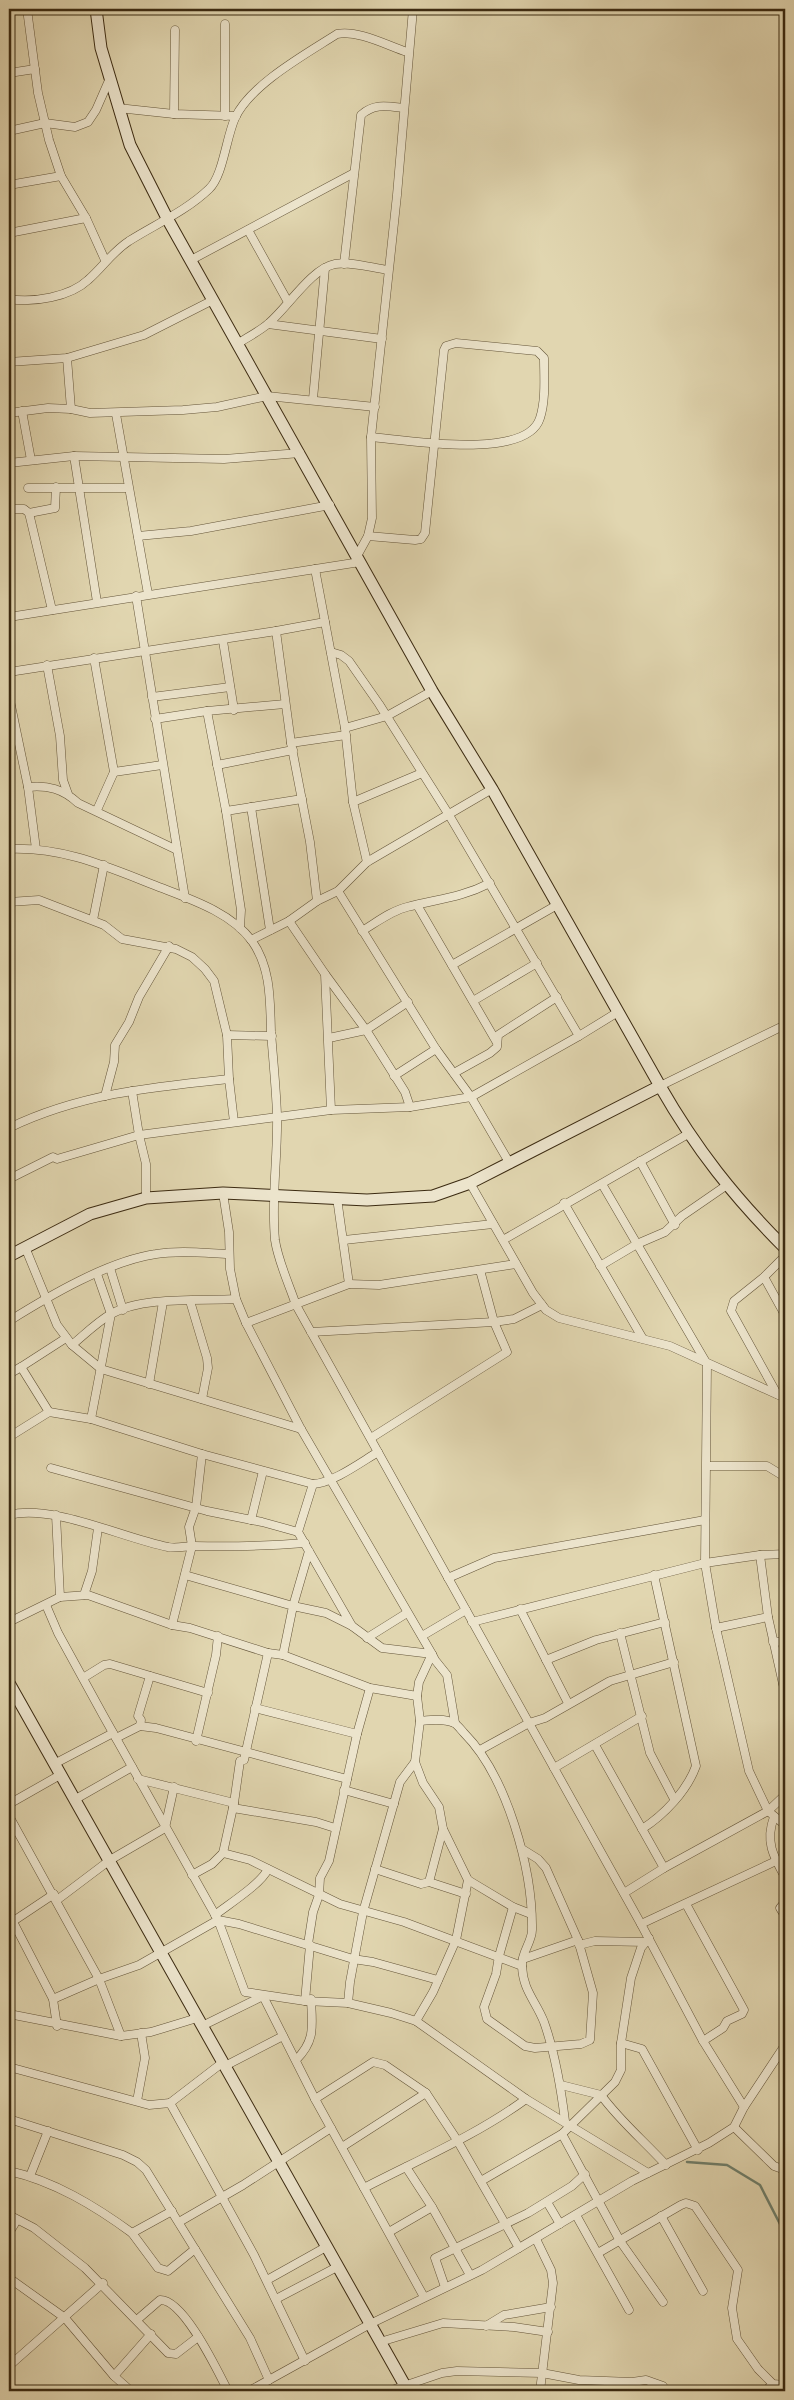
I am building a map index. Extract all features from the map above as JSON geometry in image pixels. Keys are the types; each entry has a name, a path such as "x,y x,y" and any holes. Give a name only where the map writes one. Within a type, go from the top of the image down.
{"street":[{"path":"27,9 45,123 61,176 86,218 105,260"},
{"path":"96,9 102,48 130,145 168,220 432,691 492,789 688,1134 757,1221 785,1248"},
{"path":"358,559 368,536 372,518 372,438 404,108 407,52 413,9"},
{"path":"225,24 225,116"},
{"path":"174,114 175,30"},
{"path":"9,300 47,298 87,282 105,260 131,240 168,220 210,188 218,176 225,143 236,116 254,93 337,34 346,32 407,52"},
{"path":"9,74 35,69"},
{"path":"9,131 45,123 75,127 88,122 96,110 110,78"},
{"path":"344,264 361,115 376,105 404,108"},
{"path":"118,108 174,114 236,116"},
{"path":"191,260 354,173"},
{"path":"9,185 61,176"},
{"path":"9,233 86,218"},
{"path":"248,230 288,302"},
{"path":"237,344 268,324 305,284 325,268 334,264 344,264 388,270"},
{"path":"313,399 325,268"},
{"path":"9,362 67,358 144,335 213,300"},
{"path":"268,324 382,339"},
{"path":"368,536 421,539 425,533 434,443 446,346 456,343 542,353 544,358 540,419 531,433 515,440 492,444 434,443 372,438"},
{"path":"67,358 71,409"},
{"path":"9,413 48,408 71,409 90,414 116,414 208,408 267,396 313,399 375,407"},
{"path":"22,411 31,460"},
{"path":"116,414 148,594"},
{"path":"9,463 74,456 224,459 300,454"},
{"path":"74,456 97,602"},
{"path":"28,488 56,487 80,490 128,488"},
{"path":"29,514 56,508 56,487"},
{"path":"138,536 192,531 330,506"},
{"path":"9,509 24,509 29,514 52,610"},
{"path":"9,617 315,569 358,559"},
{"path":"315,569 345,732 353,802 367,862"},
{"path":"136,596 185,898"},
{"path":"9,672 144,650 223,641 325,622"},
{"path":"276,631 285,704 302,799 317,901"},
{"path":"223,641 234,710"},
{"path":"331,652 341,655 349,661 387,716 490,883 579,1036"},
{"path":"94,658 114,772 97,810"},
{"path":"47,665 60,736 63,780 68,794"},
{"path":"152,697 230,687"},
{"path":"217,765 345,732 387,716 432,691"},
{"path":"9,696 28,787 36,849"},
{"path":"155,719 207,711 285,704"},
{"path":"207,711 226,811 241,910 240,928"},
{"path":"114,772 162,765"},
{"path":"353,802 422,773"},
{"path":"28,787 46,786 68,794 78,804 97,810 177,850"},
{"path":"251,940 289,921 317,901 338,891 367,862 492,789"},
{"path":"226,811 302,799"},
{"path":"251,808 270,930"},
{"path":"9,849 36,849 65,853 104,865 208,907 240,928 261,955 268,978 277,1116 273,1194 276,1242 296,1305 624,1893 641,1924 647,1940 703,2041 744,2107"},
{"path":"93,920 104,865"},
{"path":"362,931 392,912 460,896 490,883"},
{"path":"338,891 436,1049 471,1097 510,1164"},
{"path":"9,902 39,900 104,925 122,939 169,946 192,958 214,981 227,1035 229,1079 234,1122"},
{"path":"417,905 496,1041 497,1047 490,1053 454,1073"},
{"path":"452,965 557,905"},
{"path":"289,921 366,1030 405,1092 410,1107"},
{"path":"105,1096 114,1062 115,1045 129,1022 139,997 169,946"},
{"path":"473,1001 537,962"},
{"path":"325,974 331,1110"},
{"path":"496,1041 498,1035 508,1027 557,997"},
{"path":"329,1038 366,1030 408,1002"},
{"path":"9,1179 53,1157 57,1159 139,1135 277,1116 331,1110 410,1107 471,1097 618,1012"},
{"path":"9,1254 90,1214 146,1198 223,1193 366,1200 424,1197 470,1183 510,1164 660,1086 785,1025"},
{"path":"227,1035 272,1036"},
{"path":"394,1076 436,1049"},
{"path":"9,1128 46,1111 73,1102 132,1091 229,1079"},
{"path":"132,1091 146,1164 146,1198"},
{"path":"503,1240 564,1203 602,1184 688,1134"},
{"path":"640,1161 675,1225"},
{"path":"470,1183 516,1264 542,1305 559,1318 643,1339 693,1355 707,1364 785,1398"},
{"path":"602,1184 707,1364 705,1564 716,1628 749,1771 768,1811 785,1825"},
{"path":"600,1266 637,1244 665,1232 675,1225 682,1216 727,1185"},
{"path":"223,1193 230,1232 229,1254 236,1299 246,1323 301,1429 358,1523 407,1613 435,1660 447,1675 455,1723 480,1750 498,1784 522,1849 528,1875 532,1933 522,1962 527,1993 543,2020 561,2085 569,2123"},
{"path":"337,1198 349,1284"},
{"path":"564,1203 643,1339"},
{"path":"344,1240 493,1224"},
{"path":"25,1247 57,1325 72,1345 101,1369 301,1429"},
{"path":"9,1321 45,1299 110,1268 155,1254 229,1254"},
{"path":"777,1394 731,1311 734,1301 764,1277 785,1256"},
{"path":"246,1323 349,1284 378,1285 516,1264"},
{"path":"110,1268 123,1310"},
{"path":"371,1438 507,1352 494,1322 480,1270"},
{"path":"91,1419 111,1314 97,1274"},
{"path":"764,1277 785,1315"},
{"path":"72,1345 111,1314 123,1310 163,1302 236,1299"},
{"path":"190,1301 208,1358 202,1399"},
{"path":"149,1384 163,1302"},
{"path":"311,1332 494,1322 514,1319 542,1305"},
{"path":"9,1374 66,1338"},
{"path":"20,1367 49,1412"},
{"path":"9,1437 49,1412 91,1419 202,1454 314,1484 320,1484 378,1452"},
{"path":"172,1625 192,1546 189,1527 196,1507 202,1454"},
{"path":"707,1466 767,1466 785,1477"},
{"path":"51,1468 207,1511 298,1532"},
{"path":"251,1520 263,1471"},
{"path":"314,1484 298,1532 352,1626"},
{"path":"9,1515 23,1513 56,1516 170,1548 192,1546 236,1548 304,1543"},
{"path":"56,1516 60,1597"},
{"path":"448,1578 494,1558 705,1520"},
{"path":"84,1595 92,1571 98,1528"},
{"path":"283,1655 293,1606 309,1551"},
{"path":"472,1622 654,1575 760,1555 785,1554"},
{"path":"760,1555 768,1617 785,1693"},
{"path":"185,1575 293,1606 326,1613 352,1626 382,1648 432,1654"},
{"path":"642,1829 660,1817 691,1780 696,1766 654,1575"},
{"path":"9,1622 60,1597 84,1595 99,1597 172,1625 218,1636 268,1653 283,1655 370,1688 417,1696"},
{"path":"46,1605 82,1678 165,1828 217,1917 245,1992 263,1996 348,2003 416,2021 526,2099 569,2123 648,2173"},
{"path":"520,1609 568,1703"},
{"path":"422,1636 466,1610"},
{"path":"367,1638 407,1613"},
{"path":"716,1628 768,1617"},
{"path":"546,1660 582,1644 665,1622"},
{"path":"620,1633 650,1753 674,1799"},
{"path":"196,1740 208,1693 218,1636"},
{"path":"773,1642 785,1640"},
{"path":"192,1875 212,1864 223,1854 240,1761 244,1760 268,1653"},
{"path":"432,1654 419,1682 417,1696 420,1721 415,1762 423,1784 439,1807 442,1829 468,1880 513,1908 531,1914"},
{"path":"480,1750 529,1723 545,1718 568,1703 610,1681 674,1662"},
{"path":"82,1678 106,1663 208,1693"},
{"path":"140,1726 141,1720 138,1716 150,1676"},
{"path":"9,1683 406,2388"},
{"path":"296,2060 307,2049 313,2031 308,2000 309,1945 313,1912 319,1896 320,1878 329,1861 357,1734 370,1688"},
{"path":"255,1708 357,1734"},
{"path":"554,1768 642,1716"},
{"path":"420,1721 437,1720 455,1723"},
{"path":"54,1764 115,1735 140,1726 156,1728 347,1779"},
{"path":"595,1745 664,1868"},
{"path":"348,2003 353,1959 363,1912 400,1782 415,1762"},
{"path":"74,1800 132,1767"},
{"path":"9,1804 60,1775"},
{"path":"138,1779 174,1787 233,1805 316,1822 335,1828"},
{"path":"57,2026 53,1999 10,1920 55,1898 110,1860 165,1828 174,1787"},
{"path":"344,1790 394,1804"},
{"path":"624,1893 664,1868 768,1811 785,1795"},
{"path":"9,1816 99,1978 121,2036"},
{"path":"774,1817 769,1831 769,1840 776,1861 785,1877"},
{"path":"429,1882 442,1829"},
{"path":"513,1908 499,1956 496,1974 484,2007 487,2019 525,2046 535,2048 550,2045 581,2044 590,2040 590,2019 594,1999 578,1942 543,1862 522,1849"},
{"path":"223,1854 250,1860 319,1896 363,1912 404,1922 499,1956 522,1962 578,1942 647,1940"},
{"path":"641,1924 776,1861"},
{"path":"53,1999 99,1978 121,1972 161,1953 217,1917 246,1893 265,1875 268,1869"},
{"path":"375,1869 421,1884 429,1882 466,1894"},
{"path":"416,2021 438,1980 456,1940 468,1880"},
{"path":"785,1902 780,1908 785,1916"},
{"path":"686,1904 744,2010 742,2014 727,2022 723,2028 703,2041"},
{"path":"217,1917 353,1959 373,1962 438,1980"},
{"path":"481,2181 562,2134 569,2123 601,2095 619,2075 621,2043 634,1962 647,1940"},
{"path":"9,2014 57,2026 121,2036 199,2022 263,1996"},
{"path":"263,1996 315,2099 424,2297"},
{"path":"137,2101 145,2058 141,2033"},
{"path":"9,2066 149,2105 170,2103 224,2064 283,2036"},
{"path":"621,2043 642,2049 698,2150"},
{"path":"249,2391 370,2324 470,2275 648,2173 698,2150 734,2127 744,2107 785,2045"},
{"path":"315,2099 374,2062 385,2065 426,2093 457,2140 519,2248"},
{"path":"561,2085 601,2095 615,2115 640,2137 666,2165"},
{"path":"342,2147 426,2093"},
{"path":"364,2188 457,2140 511,2110 526,2099"},
{"path":"170,2103 267,2280 305,2361"},
{"path":"9,2119 137,2162 146,2170 250,2338 269,2380"},
{"path":"734,2127 774,2166 785,2170"},
{"path":"179,2222 222,2198 331,2128"},
{"path":"30,2176 48,2131"},
{"path":"562,2134 620,2241 663,2302"},
{"path":"406,2167 432,2207 470,2275"},
{"path":"9,2171 57,2186 132,2233 158,2268 162,2270 168,2271 194,2249"},
{"path":"445,2287 435,2258 547,2202 585,2174"},
{"path":"547,2202 560,2224"},
{"path":"598,2253 686,2203 695,2206 738,2270 732,2308 737,2339 758,2369 773,2384 785,2385"},
{"path":"389,2232 432,2207"},
{"path":"132,2233 172,2211"},
{"path":"576,2215 629,2310"},
{"path":"9,2216 34,2228 63,2249 103,2283 172,2355 198,2336"},
{"path":"661,2216 703,2291"},
{"path":"9,2233 17,2220"},
{"path":"536,2238 551,2270 553,2283 540,2391"},
{"path":"267,2280 326,2247"},
{"path":"276,2299 337,2267"},
{"path":"9,2278 65,2318 114,2376 130,2391"},
{"path":"9,2366 103,2283"},
{"path":"138,2319 155,2303 166,2300 176,2307 198,2336 228,2391"},
{"path":"486,2326 504,2315 551,2307"},
{"path":"380,2342 443,2323 529,2328 548,2332"},
{"path":"114,2376 151,2334"},
{"path":"389,2391 406,2388 442,2373 456,2371 542,2373 579,2380 632,2382 646,2380 663,2386"},
{"path":"118,2391 121,2383"},
{"path":"765,2391 773,2384"}],"waterway":[{"path":"687,2162 727,2165 760,2185 782,2228 785,2230"}]}
